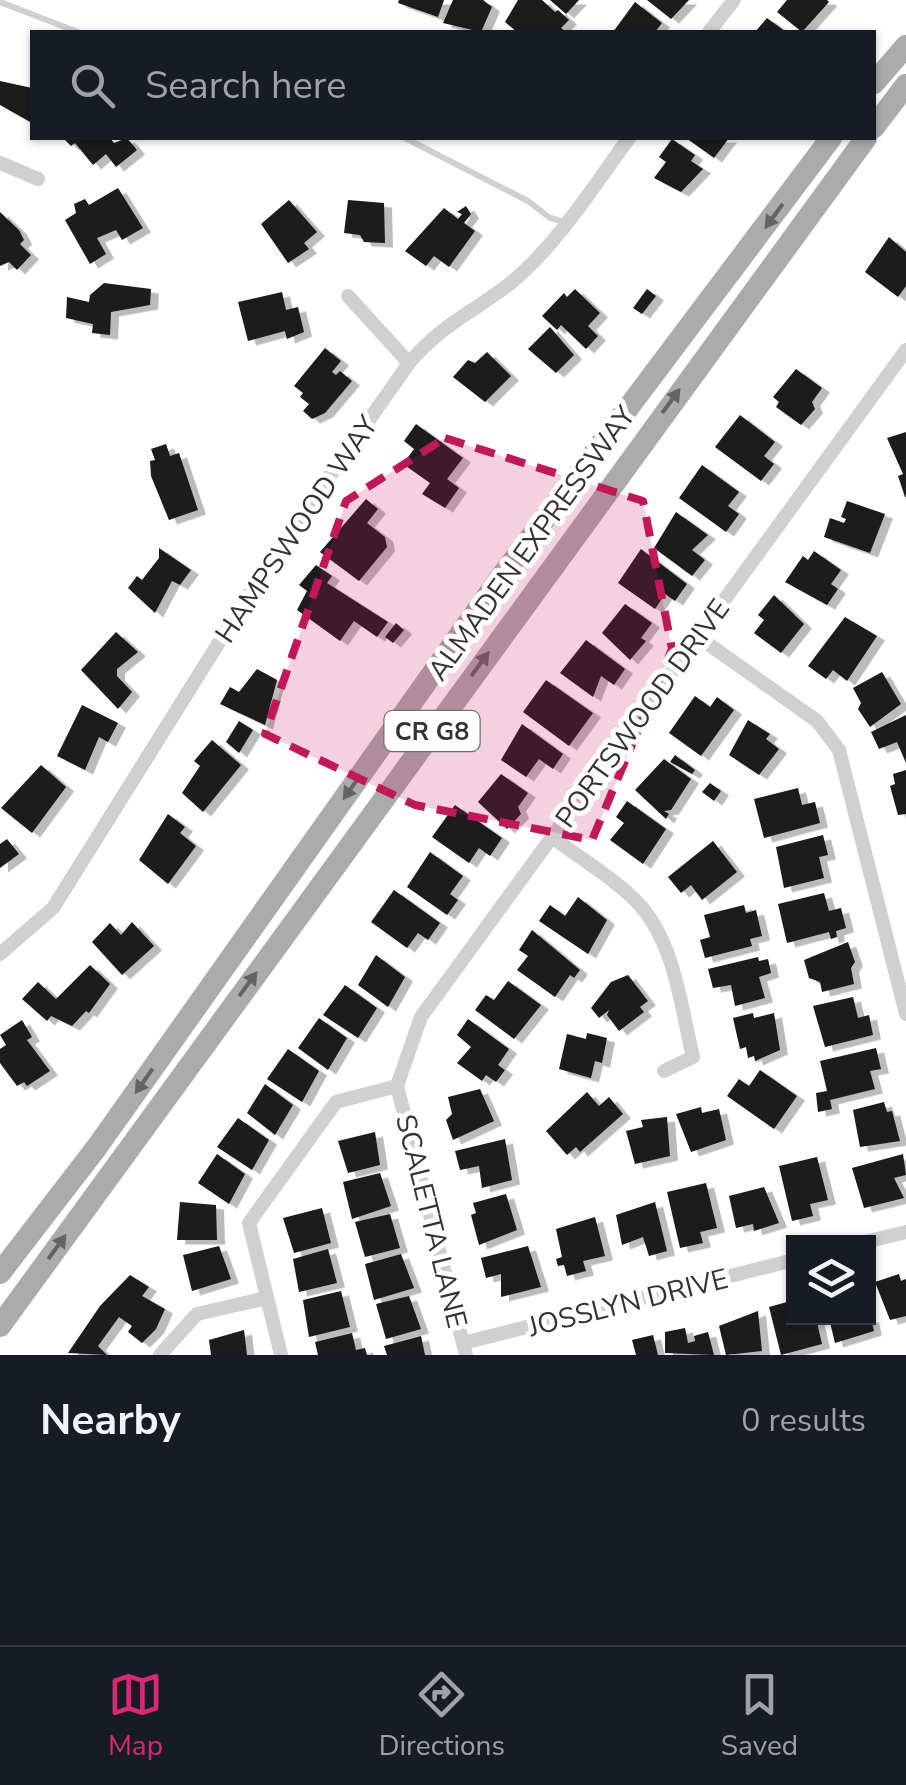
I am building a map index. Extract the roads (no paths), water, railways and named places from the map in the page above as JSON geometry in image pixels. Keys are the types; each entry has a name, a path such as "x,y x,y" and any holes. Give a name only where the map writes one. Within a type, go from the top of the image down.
{"main road":[{"path":"876,81 906,46"},
{"path":"876,125 906,85"},
{"name":"ALMADEN EXPRESSWAY","path":"0,1272 97,1147 498,581 829,140"},
{"name":"ALMADEN EXPRESSWAY","path":"0,1326 865,140"}],"street":[{"path":"711,30 734,0"},
{"name":"HAMPSWOOD WAY","path":"0,954 53,908 268,564 409,362 434,334 510,284 567,222 628,140"},
{"path":"0,162 38,179"},
{"path":"348,296 409,362"},
{"name":"PORTSWOOD DRIVE","path":"397,1086 421,1017 906,350"},
{"path":"697,636 818,721 839,750 906,1014"},
{"path":"552,837 638,903 656,929 668,955 693,1057 664,1072"},
{"path":"281,1355 250,1223 336,1102 397,1086"},
{"name":"SCALETTA LANE","path":"397,1086 465,1349"},
{"path":"876,1240 906,1232"},
{"name":"JOSSLYN DRIVE","path":"465,1349 786,1262"},
{"path":"160,1355 197,1314 266,1298"}],"lane":[{"path":"0,2 73,30"},
{"path":"409,140 512,192 550,218 567,222"}]}
